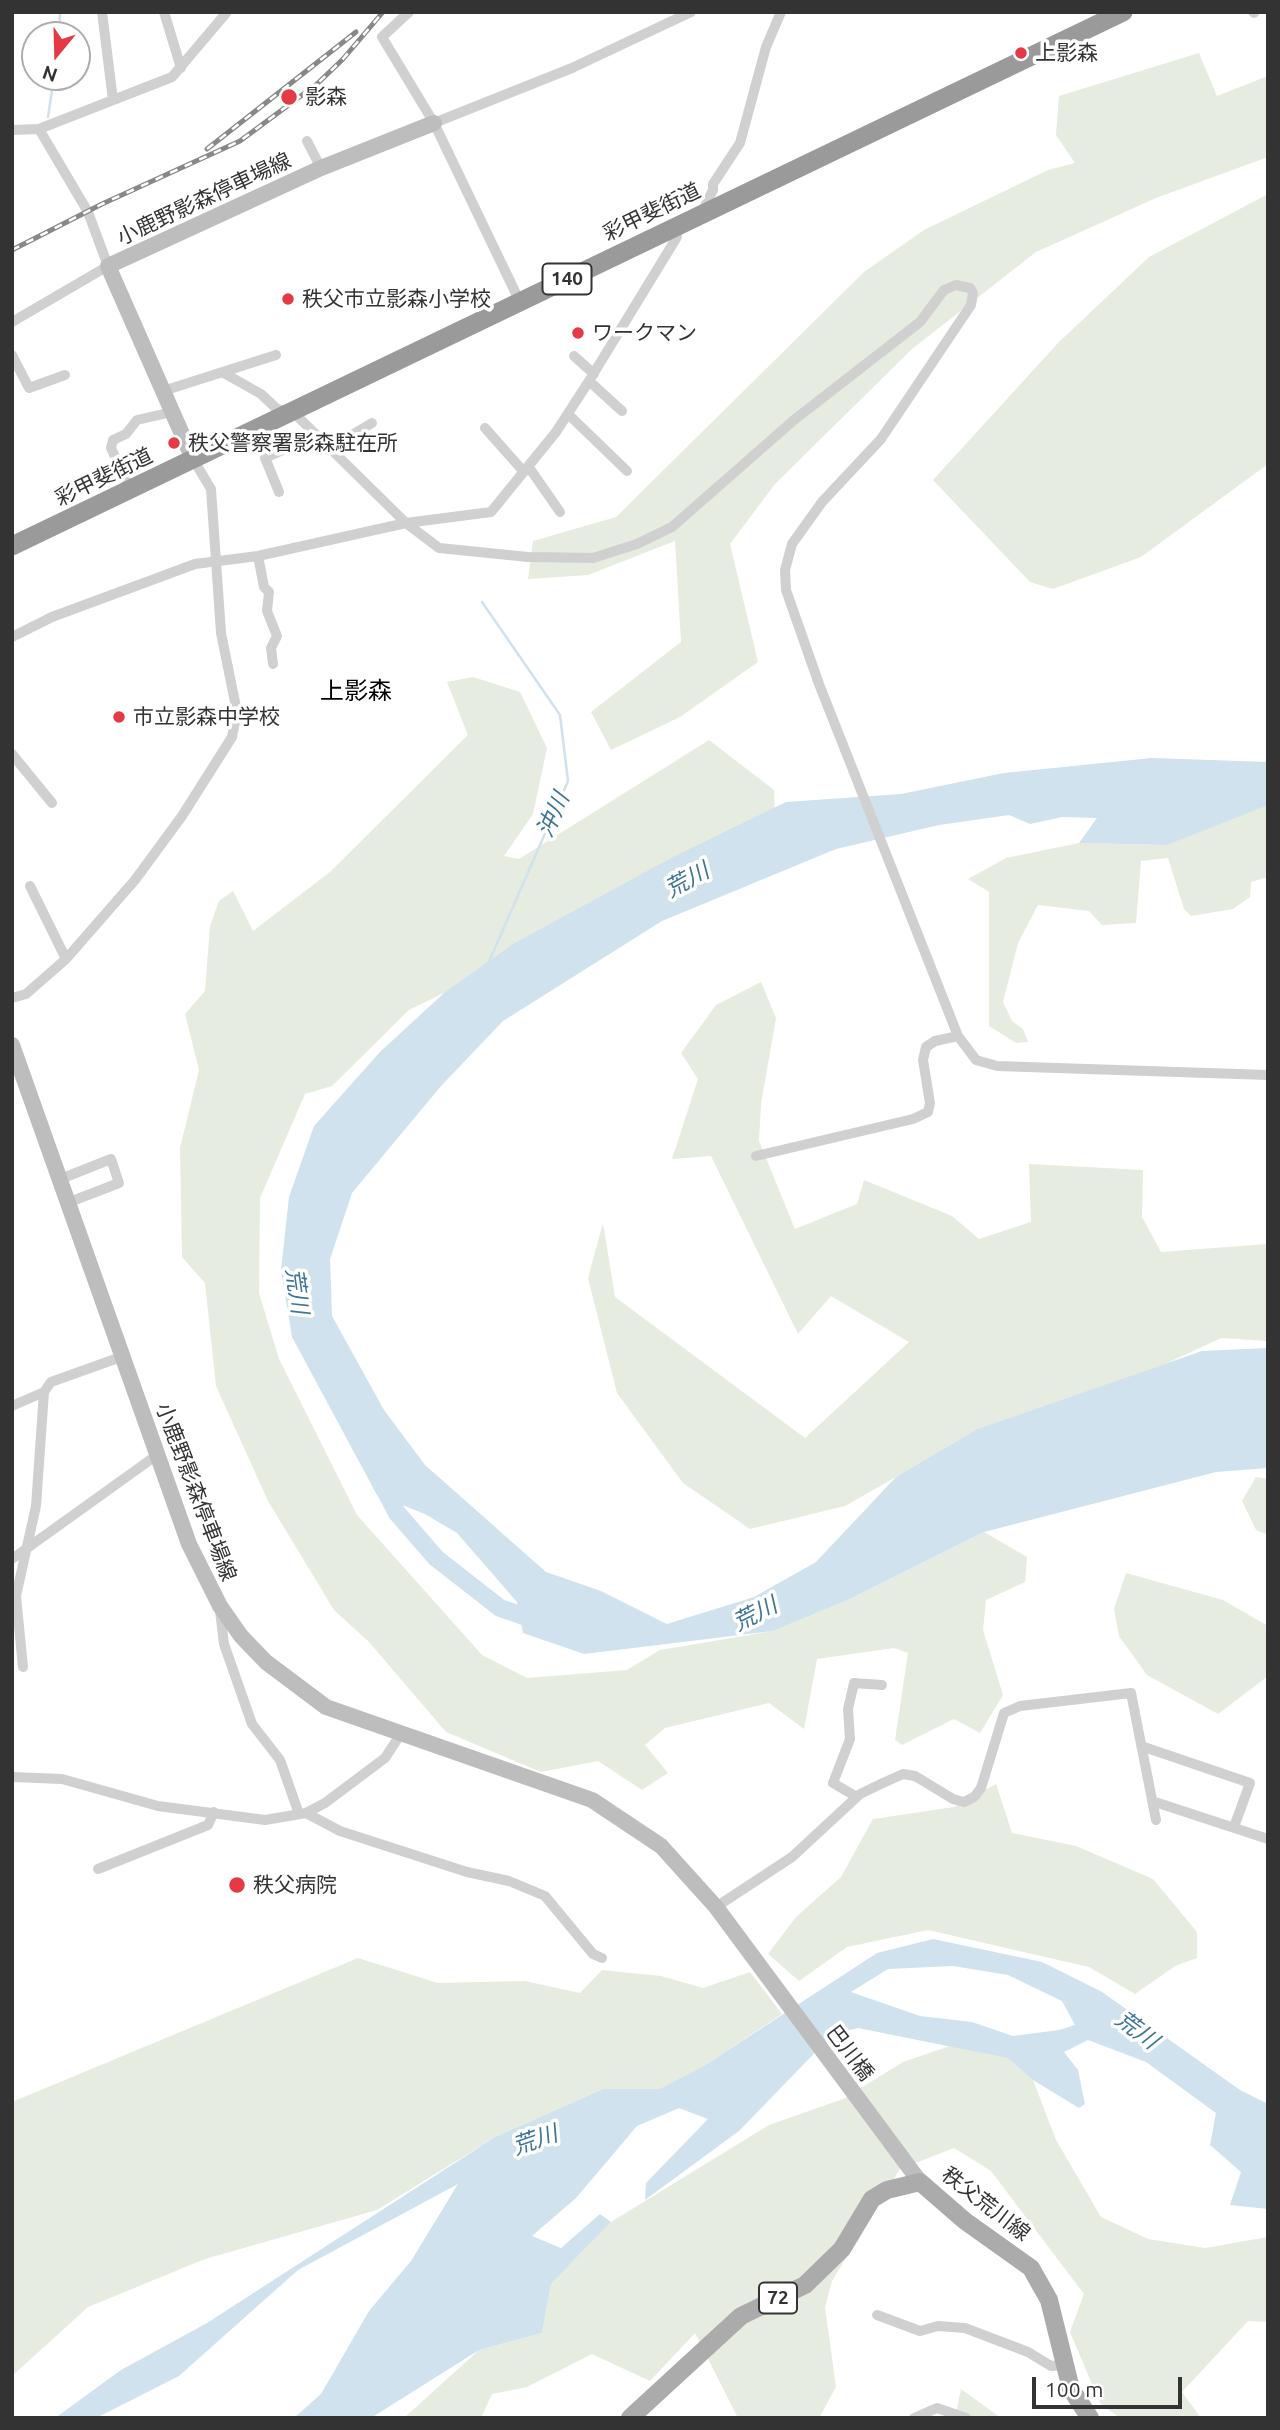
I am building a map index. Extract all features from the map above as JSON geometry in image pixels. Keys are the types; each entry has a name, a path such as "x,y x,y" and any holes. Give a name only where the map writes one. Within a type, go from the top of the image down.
{"highway":[{"name":"彩甲斐街道","path":"12,546 1123,12"}],"main road":[{"name":"小鹿野影森停車場線","path":"193,459 108,267 321,168 435,122"},
{"name":"小鹿野影森停車場線","path":"12,1045 189,1544 220,1606 266,1662 326,1707 592,1800 661,1846 716,1907 754,1962"},
{"name":"巴川橋","path":"754,1962 916,2176"},
{"name":"秩父荒川線","path":"630,2418 741,2316 805,2285 842,2249 872,2199 916,2176 965,2221 1031,2268 1049,2300 1071,2389 1090,2418"}],"street":[{"path":"102,12 113,100"},
{"path":"164,12 181,68"},
{"path":"12,130 39,129 172,76 227,12"},
{"path":"409,12 382,37 435,122 520,302"},
{"path":"435,122 572,68 691,12"},
{"path":"702,213 713,190 712,184 740,144 766,47 781,12"},
{"path":"12,322 108,267 88,212 39,129"},
{"path":"307,141 321,168"},
{"path":"12,637 52,617 195,564 257,556 407,523 491,512 568,414 592,377 677,237 675,227"},
{"path":"222,372 261,394 278,410 291,410 407,523 439,548 467,553 593,558 637,544 672,527 794,419 920,322 944,290 964,285 973,293 971,305 881,439 822,502 792,544 785,570 786,590 819,684 958,1036 976,1060 998,1066 1268,1074"},
{"path":"12,355 29,387 65,375"},
{"path":"163,391 276,355"},
{"path":"575,356 622,411"},
{"path":"130,489 111,448 113,440 126,434 137,420 172,412"},
{"path":"568,414 627,471"},
{"path":"330,448 372,423"},
{"path":"485,428 526,469 561,512"},
{"path":"279,492 265,458 317,435"},
{"path":"12,998 26,994 65,959 135,880 182,816 232,737 237,712 221,633 211,489 193,459"},
{"path":"257,556 264,587 269,593 267,611 277,636 271,648 273,664"},
{"path":"12,754 52,803"},
{"path":"30,886 65,959"},
{"path":"756,1156 913,1119 928,1112 930,1103 923,1060 926,1047 935,1041 958,1036"},
{"path":"58,1180 111,1159 119,1183 66,1203"},
{"path":"23,1667 16,1596 36,1506 44,1392 51,1382 121,1357"},
{"path":"12,1406 44,1392"},
{"path":"12,1559 157,1455"},
{"path":"220,1606 224,1644 252,1724 280,1760 302,1813 340,1831 467,1872 509,1881 545,1896 593,1954 602,1958"},
{"path":"857,1797 833,1783 850,1739 848,1710 854,1683 882,1685"},
{"path":"716,1907 792,1857 857,1797 903,1774 915,1776 953,1799 964,1802 974,1797 981,1788 1004,1713 1020,1706 1131,1693 1144,1748 1156,1820"},
{"path":"12,1777 61,1779 158,1806 265,1819 302,1813 325,1803 385,1758 400,1734"},
{"path":"1144,1748 1250,1783 1234,1828"},
{"path":"1152,1801 1268,1839"},
{"path":"98,1869 208,1825 214,1812"},
{"path":"877,2315 920,2331 938,2326 965,2328 1028,2352 1051,2366 1065,2365"},
{"path":"914,2418 922,2412 937,2408 966,2418"}],"shaded area":[{"path":"1199,53 1217,96 1268,76 1268,157 1156,198 1036,252 912,349 775,484 730,544 758,662 680,717 611,750 591,712 681,642 675,541 588,575 528,579 533,541 616,517 864,272 924,230 1048,170 1075,163 1056,135 1059,96"},
{"path":"1268,194 1268,464 1141,557 1053,589 1030,582 933,480 1058,343 1149,257"},
{"path":"473,677 520,692 547,748 533,814 504,856 519,859 709,740 774,790 775,821 585,924 409,1010 332,1086 305,1094 260,1198 259,1293 279,1359 357,1515 482,1655 527,1678 627,1670 660,1650 773,1631 850,1599 984,1532 1027,1557 1025,1582 986,1600 983,1630 1003,1695 980,1733 954,1719 902,1745 895,1740 908,1653 894,1648 817,1659 804,1729 769,1703 665,1728 645,1745 668,1773 642,1790 598,1761 541,1772 446,1732 369,1642 334,1610 268,1501 216,1386 205,1283 182,1257 180,1148 199,1070 185,1014 205,991 210,926 219,901 233,891 253,931 330,872 468,735 447,682"},
{"path":"1261,805 1268,805 1268,877 1251,882 1250,897 1233,909 1191,916 1184,909 1168,858 1141,861 1136,923 1102,925 1089,911 1038,905 1018,943 1003,1002 1012,1021 1023,1029 1028,1042 1016,1043 989,1026 989,892 968,879 1006,858 1079,843 1167,845"},
{"path":"761,982 776,1018 761,1104 759,1141 795,1229 857,1204 864,1180 952,1216 979,1239 1031,1222 1029,1164 1143,1170 1142,1217 1161,1252 1268,1244 1268,1341 1221,1338 1165,1364 982,1428 845,1506 750,1529 683,1483 617,1393 588,1278 603,1223 615,1297 805,1438 909,1342 831,1296 798,1334 711,1156 672,1159 698,1079 681,1053 716,1005"},
{"path":"1256,1477 1268,1479 1268,1535 1256,1530 1242,1501"},
{"path":"1126,1573 1223,1600 1268,1626 1268,1676 1218,1714 1147,1675 1119,1636 1114,1609"},
{"path":"996,1784 1012,1833 1076,1846 1153,1879 1197,1932 1197,1958 1175,1966 1135,1994 1089,1967 928,1930 847,1947 799,1981 768,1954 796,1917 841,1877 873,1819 954,1807"},
{"path":"358,1958 438,1983 525,1981 580,1993 602,1970 661,1976 703,1988 750,1972 782,2014 702,2067 660,2090 603,2089 495,2137 377,2210 205,2259 88,2307 12,2376 12,2102"},
{"path":"950,2046 1007,2058 1033,2080 1056,2140 1101,2217 1148,2239 1205,2248 1268,2237 1268,2322 1248,2321 1182,2392 1201,2418 1120,2418 1100,2403 1070,2332 1084,2294 991,2171 954,2148 900,2169 832,2281 825,2307 836,2387 819,2418 738,2418 695,2333 650,2381 592,2354 527,2387 492,2394 481,2418 404,2418 479,2350 542,2333 551,2284 611,2222 769,2125 843,2099 903,2062"},
{"path":"961,2389 1001,2418 955,2418"}],"water":[{"path":"1152,758 1268,762 1268,805 1167,845 1079,843 1097,818 1062,817 1030,824 1009,815 939,825 836,849 662,921 503,1021 441,1086 352,1193 330,1259 332,1316 384,1410 425,1465 546,1572 601,1591 667,1624 754,1597 816,1562 896,1477 978,1429 1202,1351 1268,1348 1268,1468 1216,1472 984,1532 850,1599 773,1631 584,1654 523,1633 517,1602 457,1533 425,1514 377,1495 292,1337 281,1270 289,1197 314,1126 380,1052 444,993 513,944 673,857 786,802 901,794 1004,773"},
{"path":"933,1939 1042,1962 1102,1992 1240,2090 1268,2104 1268,2209 1230,2205 1241,2172 1210,2145 1216,2113 1146,2062 1088,2040 1064,2052 1078,2070 1085,2104 1079,2108 1033,2080 1007,2058 858,2028 833,2034 739,2131 645,2200 646,2183 708,2119 679,2108 637,2126 576,2198 532,2236 561,2248 600,2214 611,2222 551,2284 542,2333 479,2350 371,2418 294,2418 321,2394 369,2311 411,2261 458,2184 298,2270 179,2376 96,2418 55,2418 121,2370 207,2323 495,2137 603,2089 660,2089 702,2067 877,1953","holes":["953,1966 1008,1975 1062,2001 1075,2025 1059,2030 1013,2036 972,2022 920,2016 851,1992 888,1969"]}],"waterway":[{"path":"60,12 60,21"},
{"path":"48,117 52,91"},
{"name":"沖川","path":"482,602 560,715 568,781 488,964"},
{"name":"荒川","path":"380,1481 397,1513 436,1558 500,1608 541,1622"}],"railway":[{"path":"12,250 102,204 240,141 317,84 343,59 383,12"},
{"path":"207,149 356,32"}],"place":[{"name":"上影森","path":"1021,53"},
{"name":"影森","path":"289,97"},
{"name":"秩父市立影森小学校","path":"288,299"},
{"name":"ワークマン","path":"578,333"},
{"name":"秩父警察署影森駐在所","path":"174,443"},
{"name":"市立影森中学校","path":"119,717"},
{"name":"秩父病院","path":"237,1885"}],"district":[{"name":"上影森","path":"356,691"}]}
